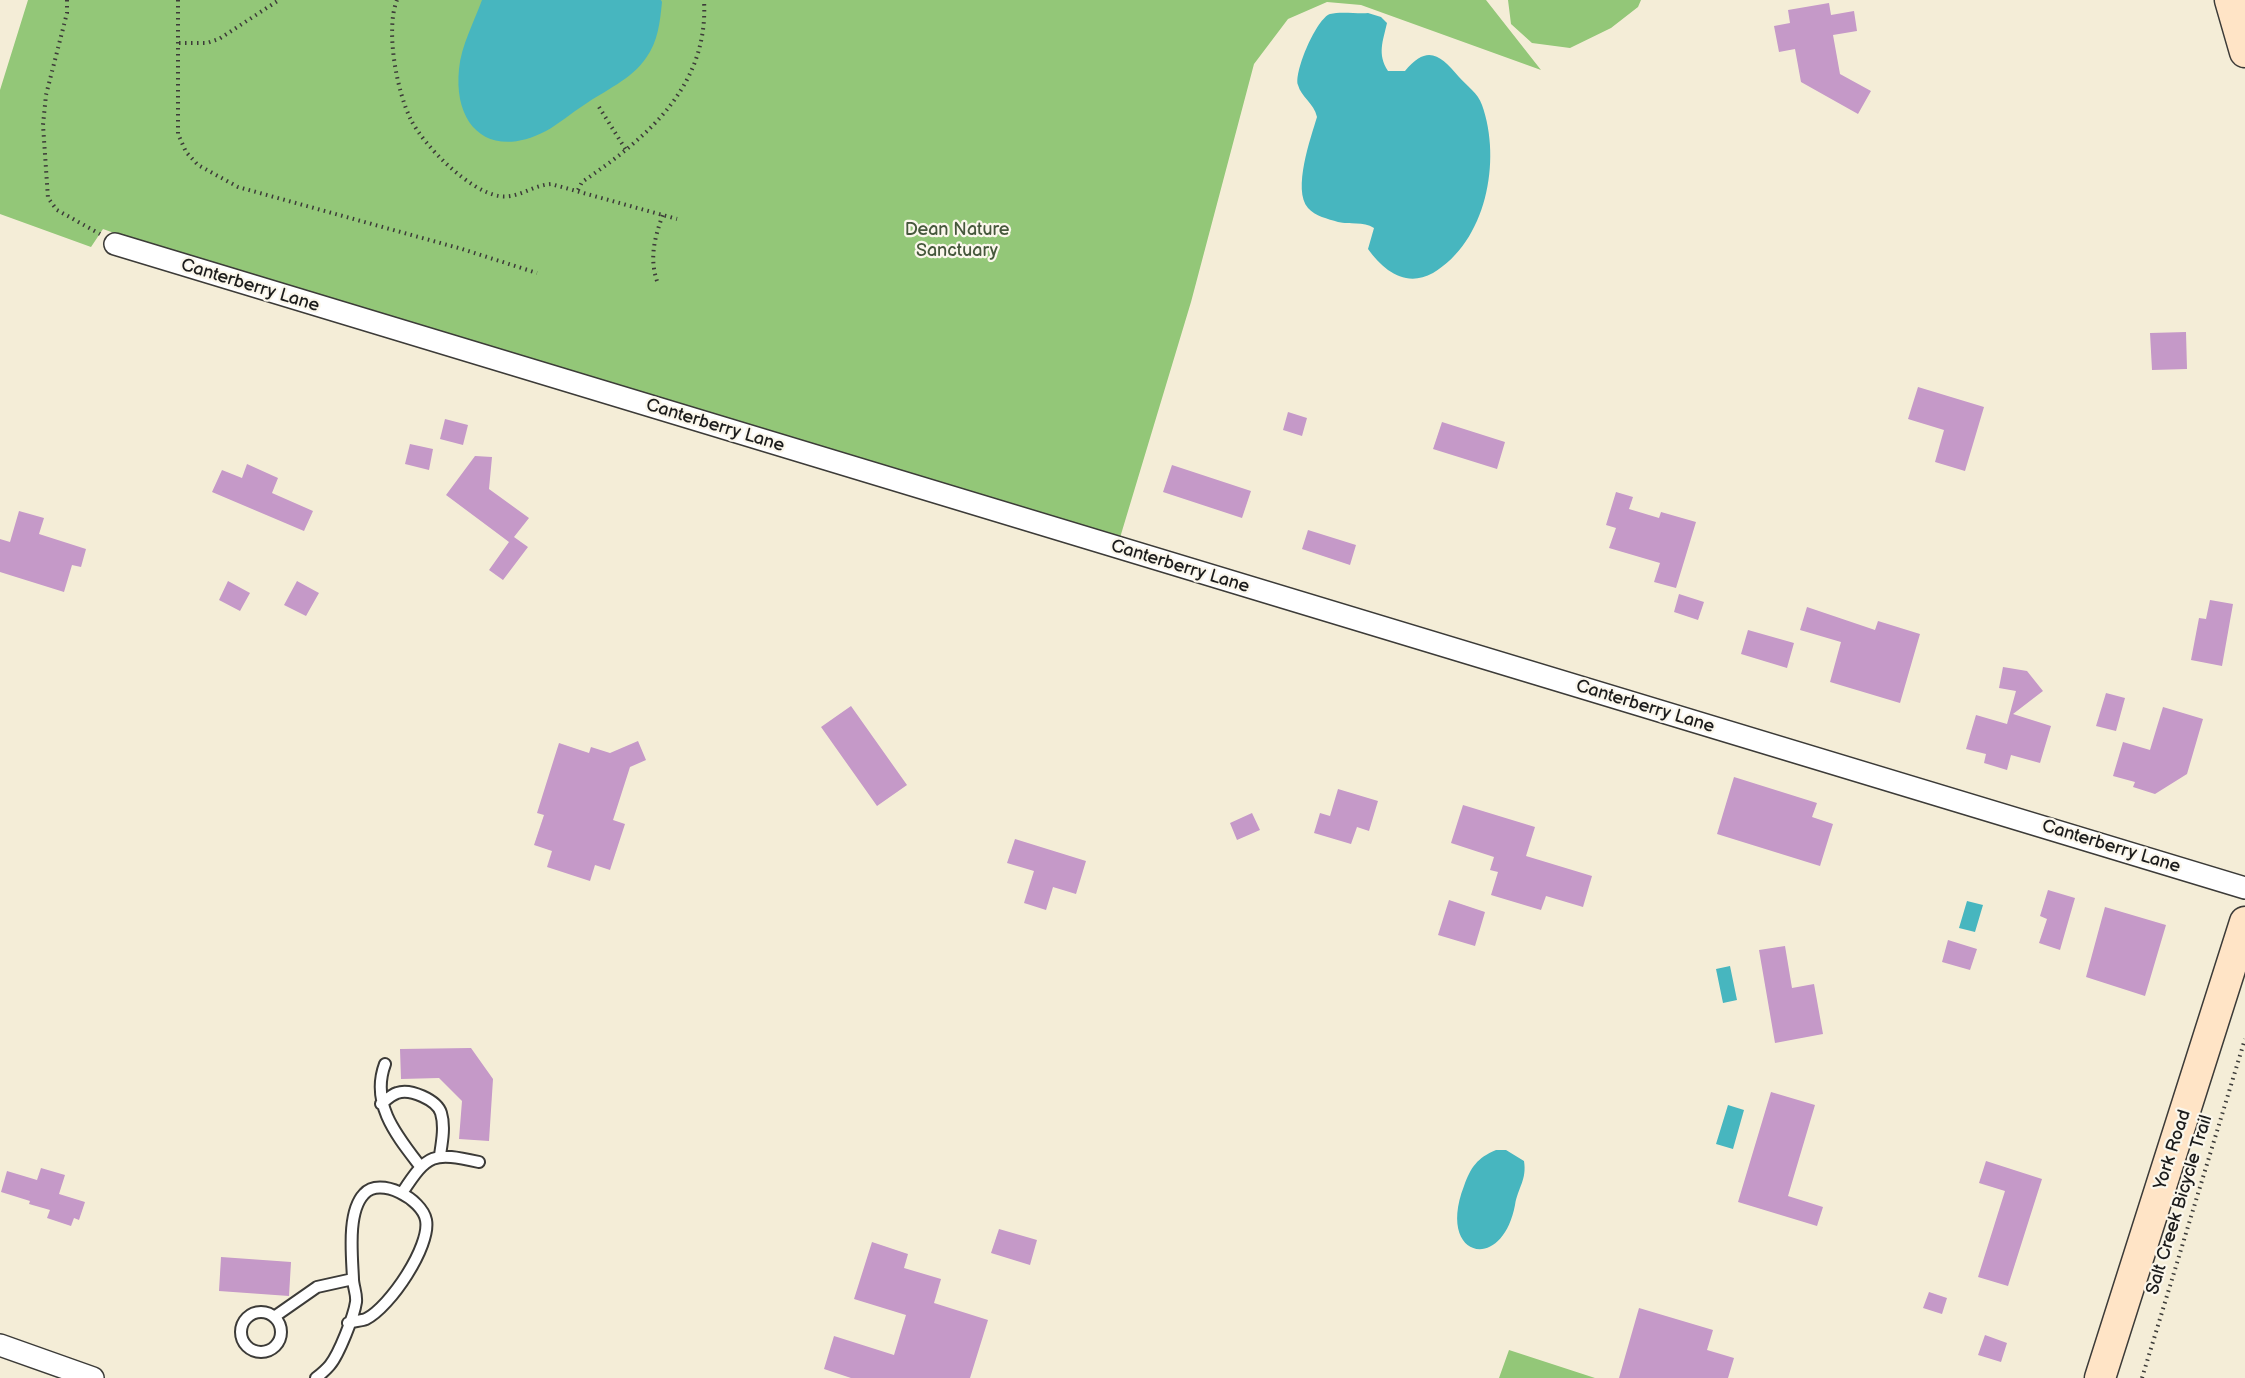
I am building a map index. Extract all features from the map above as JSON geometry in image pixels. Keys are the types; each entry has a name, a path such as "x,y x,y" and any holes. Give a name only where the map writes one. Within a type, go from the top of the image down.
{"main road":[{"path":"2230,0 2245,52"},
{"name":"York Road","path":"2100,1378 2245,922"}],"street":[{"name":"Canterberry Lane","path":"116,244 2245,888"},
{"path":"0,1345 93,1378"}],"lane":[{"path":"385,1064 380,1088 381,1104 402,1142 420,1166"},
{"path":"381,1104 396,1094 404,1092 430,1100 438,1106 443,1128 440,1155"},
{"path":"402,1193 420,1166 440,1155 479,1162"},
{"path":"316,1378 330,1365 356,1301 353,1279 354,1218 359,1200 366,1191 378,1186 402,1193 421,1209 426,1221 420,1250 389,1299 366,1319 348,1323"},
{"path":"274,1317 316,1287 353,1279"}],"path":[{"path":"67,0 68,14 46,95 44,145 48,198 57,210 116,244"},
{"path":"178,0 178,134 186,152 198,165 238,187 462,249 537,273"},
{"path":"179,43 207,44 219,39 279,0"},
{"path":"397,0 392,31 406,108 426,142 463,177 487,192 509,196 537,185 551,184 677,219"},
{"path":"578,190 582,182 626,150 663,115 694,69 701,42 704,0"},
{"path":"599,107 626,150"},
{"path":"657,281 652,267 652,252 663,214"},
{"name":"Salt Creek Bicycle Trail","path":"2142,1378 2245,1039"}],"green space":[{"name":"Dean Nature Sanctuary","path":"28,0 1486,0 1541,70 1361,5 1327,2 1288,19 1254,64 1191,302 1119,541 187,259 103,229 91,247 0,214 0,90"},
{"path":"1508,0 1641,0 1638,7 1611,28 1570,48 1532,43 1511,24"},
{"path":"1509,1350 1595,1378 1499,1378"}],"water":[{"path":"482,0 661,0 662,2 656,39 646,58 633,72 546,131 526,139 508,142 493,140 480,133 469,122 462,108 459,69 462,52"},
{"path":"1368,13 1381,17 1387,23 1382,53 1388,71 1405,71 1413,62 1427,55 1440,58 1478,97 1488,127 1489,175 1485,198 1477,221 1466,242 1451,259 1433,273 1414,279 1396,275 1374,257 1368,249 1374,228 1322,217 1308,208 1302,189 1304,163 1317,117 1298,85 1299,69 1303,57 1319,25 1330,14"},
{"path":"1967,901 1983,905 1975,932 1959,928"},
{"path":"1730,966 1737,1000 1723,1003 1716,969"},
{"path":"1728,1105 1744,1110 1733,1149 1716,1144"},
{"path":"1496,1150 1506,1150 1524,1161 1523,1179 1508,1227 1498,1241 1486,1248 1474,1248 1464,1242 1458,1229 1458,1210 1464,1186 1472,1168 1484,1156"}],"building":[{"path":"1829,3 1831,15 1854,11 1857,31 1833,35 1840,74 1871,91 1858,114 1801,82 1795,49 1779,52 1774,26 1790,23 1788,10"},
{"path":"2186,332 2187,369 2152,370 2150,333"},
{"path":"1918,387 1984,407 1965,471 1935,462 1944,430 1908,419"},
{"path":"1288,412 1307,418 1302,436 1283,430"},
{"path":"445,419 468,425 463,445 440,439"},
{"path":"1442,422 1505,442 1497,469 1433,449"},
{"path":"410,444 433,449 429,470 405,464"},
{"path":"475,456 492,457 489,489 529,518 514,537 528,547 503,580 489,570 509,542 446,495"},
{"path":"247,464 278,478 272,493 313,511 304,531 212,492 222,470 242,478"},
{"path":"1172,465 1251,491 1242,518 1163,492"},
{"path":"1616,492 1633,497 1629,509 1659,518 1661,512 1696,522 1676,588 1654,582 1660,563 1609,548 1616,528 1606,525"},
{"path":"19,511 44,518 39,534 86,549 81,567 72,565 64,592 0,572 0,539 10,542"},
{"path":"1308,530 1356,545 1350,565 1302,549"},
{"path":"228,581 250,593 240,611 219,600"},
{"path":"297,581 319,593 306,616 284,605"},
{"path":"1679,594 1704,602 1698,620 1674,612"},
{"path":"2210,600 2233,604 2222,666 2191,660 2199,618 2206,619"},
{"path":"1807,607 1875,630 1878,621 1920,634 1900,703 1830,682 1841,642 1800,630"},
{"path":"1748,630 1794,643 1787,668 1741,654"},
{"path":"2003,667 2027,671 2043,691 2013,714 2051,726 2040,763 2011,755 2007,770 1984,763 1986,754 1966,749 1976,715 2007,724 2016,691 1999,688"},
{"path":"2106,693 2125,698 2116,731 2096,726"},
{"path":"851,706 907,785 877,806 821,727"},
{"path":"2163,707 2203,719 2187,774 2155,794 2133,787 2135,782 2113,776 2123,742 2150,750"},
{"path":"638,741 646,760 630,767 613,820 625,824 610,870 595,865 590,881 547,867 552,851 534,845 544,815 537,813 559,743 589,753 591,747 610,753"},
{"path":"1734,777 1817,803 1812,817 1833,824 1820,866 1717,834"},
{"path":"1338,789 1378,801 1369,831 1357,827 1351,844 1314,833 1320,813 1330,816"},
{"path":"1463,805 1535,827 1526,856 1592,876 1583,907 1546,896 1541,910 1491,895 1498,872 1490,870 1494,857 1451,843"},
{"path":"1252,813 1260,830 1237,840 1230,823"},
{"path":"1015,839 1086,861 1076,894 1053,887 1046,910 1024,903 1034,871 1007,863"},
{"path":"2048,890 2075,898 2060,950 2039,943 2047,919 2040,916"},
{"path":"1449,900 1485,912 1475,946 1438,935"},
{"path":"2105,907 2166,925 2145,996 2086,977"},
{"path":"1948,940 1977,949 1970,970 1942,962"},
{"path":"1785,946 1792,988 1814,984 1823,1034 1775,1043 1759,950"},
{"path":"471,1048 493,1079 489,1141 459,1139 462,1101 439,1078 401,1079 400,1049"},
{"path":"1771,1092 1815,1105 1788,1196 1823,1207 1817,1226 1738,1202"},
{"path":"1986,1161 2042,1179 2008,1286 1978,1277 2005,1191 1979,1183"},
{"path":"41,1168 65,1175 59,1194 85,1202 79,1220 74,1218 71,1226 47,1218 50,1210 1,1192 7,1171 37,1180"},
{"path":"999,1229 1037,1240 1030,1265 991,1253"},
{"path":"872,1242 908,1254 904,1268 941,1279 934,1303 988,1320 970,1378 851,1378 824,1369 834,1336 894,1355 906,1315 854,1299"},
{"path":"221,1257 291,1262 289,1296 219,1291"},
{"path":"1929,1292 1947,1298 1942,1314 1923,1308"},
{"path":"1639,1308 1713,1330 1707,1350 1734,1358 1728,1378 1619,1378"},
{"path":"1985,1335 2007,1343 2001,1362 1978,1355"}]}
